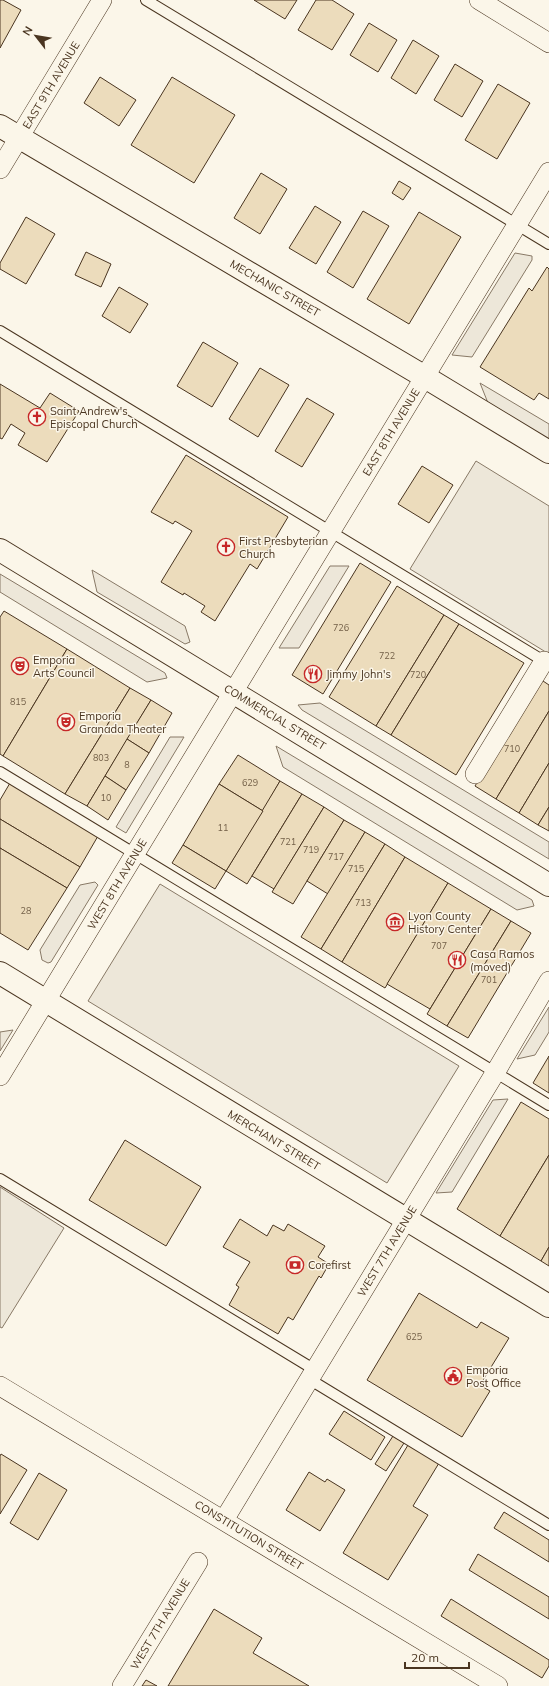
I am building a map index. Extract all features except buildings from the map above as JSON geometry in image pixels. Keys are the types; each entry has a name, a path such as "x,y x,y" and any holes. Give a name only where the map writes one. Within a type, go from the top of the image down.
{"street":[{"name":"EAST 9TH AVENUE","path":"0,169 102,0"},
{"path":"479,0 549,43"},
{"name":"MECHANIC STREET","path":"0,126 425,376 549,452"},
{"name":"EAST 8TH AVENUE","path":"234,692 549,172"},
{"name":"COMMERCIAL STREET","path":"0,550 234,692 548,886"},
{"path":"475,774 546,663"},
{"name":"WEST 8TH AVENUE","path":"0,1076 234,692"},
{"name":"MERCHANT STREET","path":"0,973 549,1306"},
{"name":"WEST 7TH AVENUE","path":"224,1520 496,1073 549,981"},
{"name":"CONSTITUTION STREET","path":"0,1386 498,1686"},
{"name":"WEST 7TH AVENUE","path":"122,1686 198,1562"}],"lane":[{"path":"146,0 549,244"},
{"path":"0,331 546,663"},
{"path":"0,772 549,1105"},
{"path":"0,1179 549,1525"}],"shaded area":[{"path":"515,253 532,256 532,260 472,357 452,355"},
{"path":"480,383 549,424 549,441 488,403"},
{"path":"476,461 549,506 549,654 410,569"},
{"path":"330,566 349,566 299,648 279,648"},
{"path":"92,570 185,626 190,642 185,644 97,592"},
{"path":"0,574 165,673 167,678 147,682 0,592"},
{"path":"320,703 549,842 549,859 302,710 298,705"},
{"path":"170,737 184,737 126,833 116,827"},
{"path":"276,746 532,900 534,906 517,910 283,767"},
{"path":"95,882 98,885 51,962 48,963 42,960 40,950 80,885"},
{"path":"160,884 459,1066 387,1183 88,1001"},
{"path":"549,1007 549,1032 535,1055 517,1059"},
{"path":"13,1030 0,1051 0,1032"},
{"path":"508,1099 452,1192 436,1193 493,1100"},
{"path":"0,1187 64,1228 2,1328 0,1327"}],"place":[{"name":"Saint Andrew's Episcopal Church","path":"37,417"},
{"name":"First Presbyterian Church","path":"226,547"},
{"name":"Emporia Arts Council","path":"20,666"},
{"name":"Jimmy John's","path":"313,674"},
{"name":"Emporia Granada Theater","path":"66,722"},
{"name":"Lyon County History Center","path":"395,922"},
{"name":"Casa Ramos (moved)","path":"457,960"},
{"name":"Corefirst","path":"295,1265"},
{"name":"Emporia Post Office","path":"453,1376"}]}
